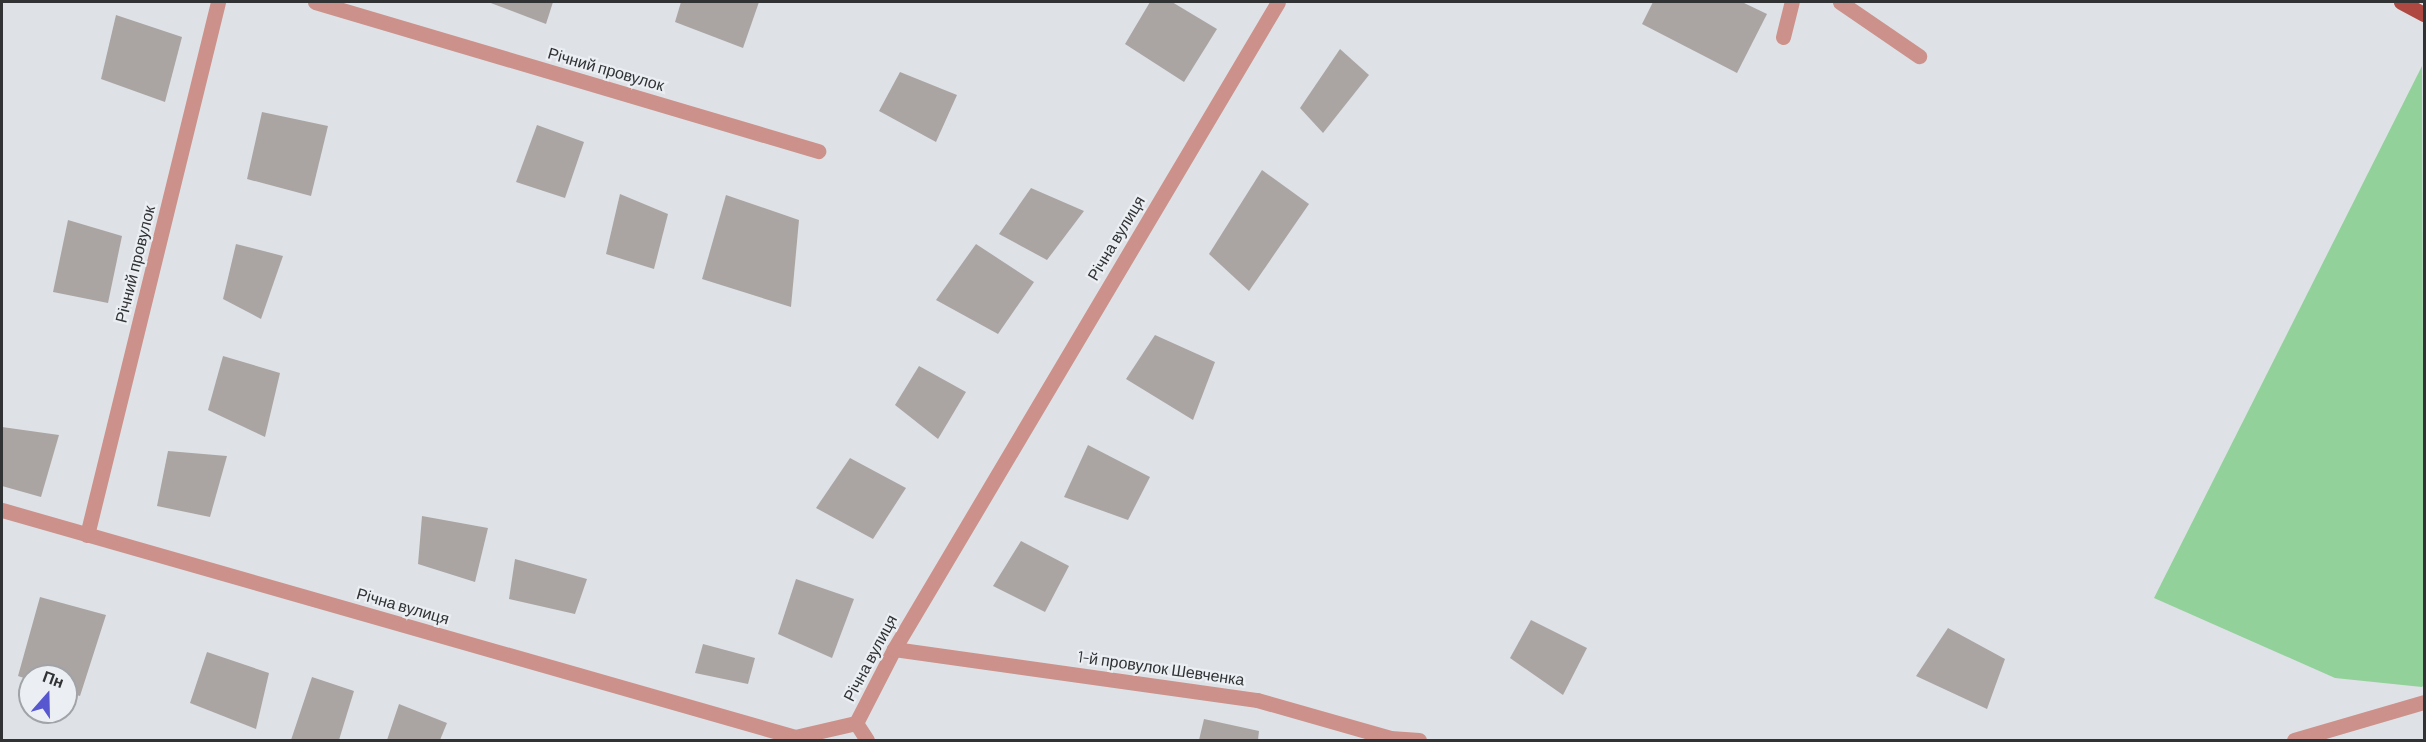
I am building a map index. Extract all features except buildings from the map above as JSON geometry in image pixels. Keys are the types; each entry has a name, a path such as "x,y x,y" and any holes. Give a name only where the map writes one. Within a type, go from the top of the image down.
{"main road":[{"path":"2401,2 2424,14"}],"street":[{"name":"Річний провулок","path":"87,535 218,2"},
{"name":"Річний провулок","path":"315,2 818,151"},
{"name":"Річна вулиця","path":"2,510 795,737 856,723 894,649 1278,2"},
{"path":"1783,37 1792,2"},
{"path":"1840,2 1919,56"},
{"name":"1-й провулок Шевченка","path":"894,649 1257,700 1390,738 1419,741"},
{"path":"2294,741 2424,702"},
{"path":"856,723 867,741"}],"green space":[{"path":"2422,66 2424,685 2422,687 2335,678 2154,598"}]}
